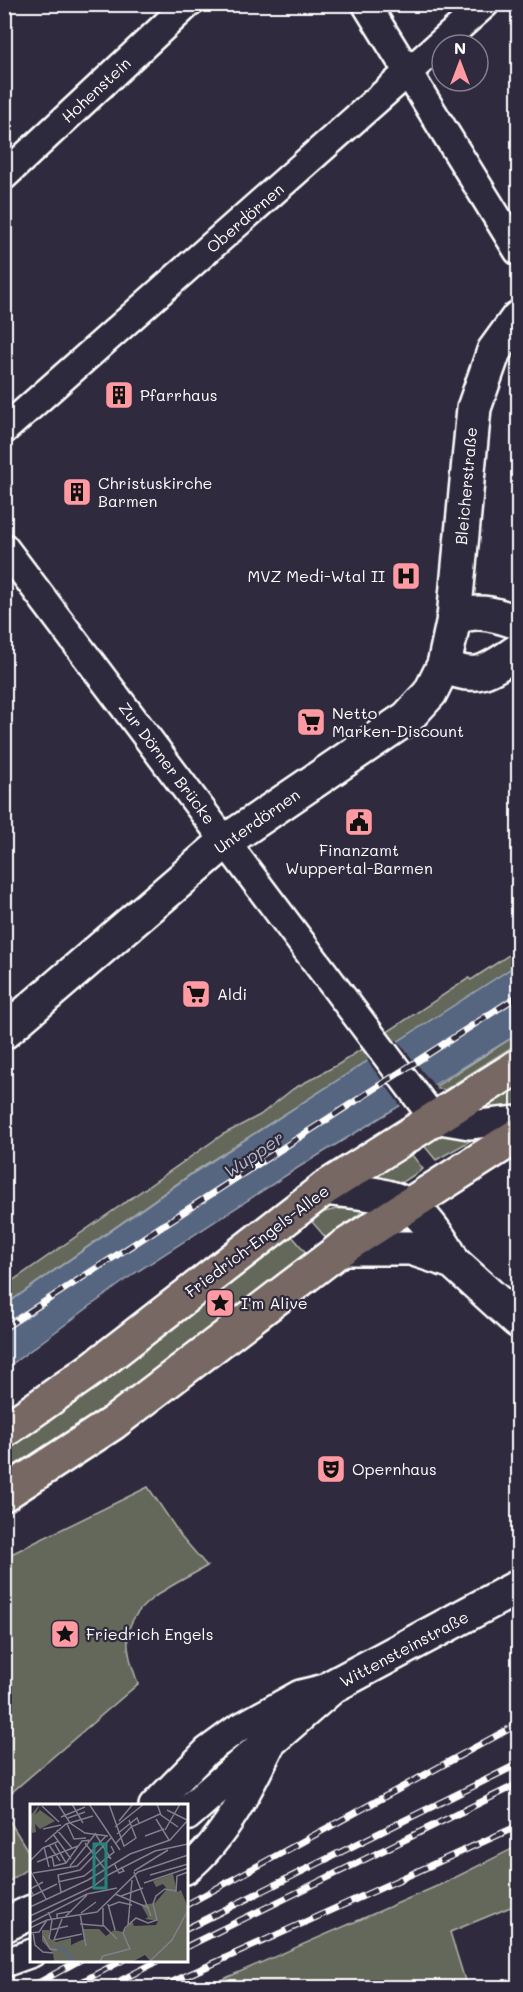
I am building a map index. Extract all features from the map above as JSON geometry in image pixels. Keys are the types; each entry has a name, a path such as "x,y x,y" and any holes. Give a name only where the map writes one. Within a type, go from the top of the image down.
{"main road":[{"name":"Friedrich-Engels-Allee","path":"4,1431 92,1369 325,1188 428,1112 519,1066"},
{"path":"4,1494 113,1423 342,1248 519,1135"}],"street":[{"name":"Hohenstein","path":"4,176 188,4"},
{"path":"366,4 519,251"},
{"name":"Oberdörnen","path":"4,430 486,4"},
{"name":"Bleicherstraße","path":"444,665 454,618 474,408 494,351 519,318"},
{"name":"Zur Dörner Brücke","path":"4,547 428,1112"},
{"path":"454,618 468,612 483,611 519,622"},
{"path":"444,665 458,673 481,674 519,651"},
{"name":"Unterdörnen","path":"4,1032 226,841 407,718 430,693 444,665"},
{"path":"428,1112 469,1125 519,1120"},
{"path":"325,1188 378,1196 408,1205 445,1242 453,1262"},
{"path":"342,1248 411,1248 453,1262 519,1321"},
{"name":"Wittensteinstraße","path":"188,1812 333,1686 519,1587"},
{"path":"161,1796 207,1751 237,1729 300,1694 333,1686"},
{"path":"188,1868 226,1824 252,1787 274,1738"},
{"path":"4,1925 30,1913"},
{"path":"15,1959 30,1946"}],"green space":[{"path":"518,949 518,966 195,1171 5,1305 5,1286 222,1135 260,1115 293,1089 339,1064 469,978 471,980"},
{"path":"518,1034 518,1043 445,1090 433,1088"},
{"path":"518,1080 518,1104 508,1109 467,1111"},
{"path":"444,1128 471,1137 470,1141 436,1160 421,1142"},
{"path":"408,1150 423,1169 394,1188 365,1175"},
{"path":"360,1207 363,1210 359,1214 326,1238 307,1216 337,1209"},
{"path":"287,1230 308,1255 131,1393 5,1478 5,1445"},
{"path":"148,1487 181,1536 207,1566 160,1593 139,1611 132,1622 128,1634 128,1647 138,1684 5,1798 5,1557"},
{"path":"4,1812 30,1854 30,1867 5,1884"},
{"path":"518,1846 518,1904 450,1932 467,1987 205,1987 444,1883"}],"water":[{"name":"Wupper","path":"518,964 518,1034 299,1167 135,1273 5,1369 4,1306 195,1172"}],"pier":[{"path":"397,1040 437,1089 403,1109 367,1060"}],"railway":[{"path":"4,1328 518,996"},
{"path":"188,1904 518,1724"},
{"path":"188,1928 518,1764"},
{"path":"188,1946 518,1784"},
{"path":"159,1988 518,1826"},
{"path":"29,1988 76,1962"},
{"path":"70,1988 119,1962"},
{"path":"106,1988 156,1962"}],"place":[{"name":"Pfarrhaus","path":"119,395"},
{"name":"Christuskirche Barmen","path":"77,492"},
{"name":"MVZ Medi-Wtal II","path":"406,576"},
{"name":"Netto Marken-Discount","path":"311,722"},
{"name":"Finanzamt Wuppertal-Barmen","path":"359,822"},
{"name":"Aldi","path":"196,994"},
{"name":"I'm Alive","path":"220,1303"},
{"name":"Opernhaus","path":"331,1469"},
{"name":"Friedrich Engels","path":"65,1634"}]}
